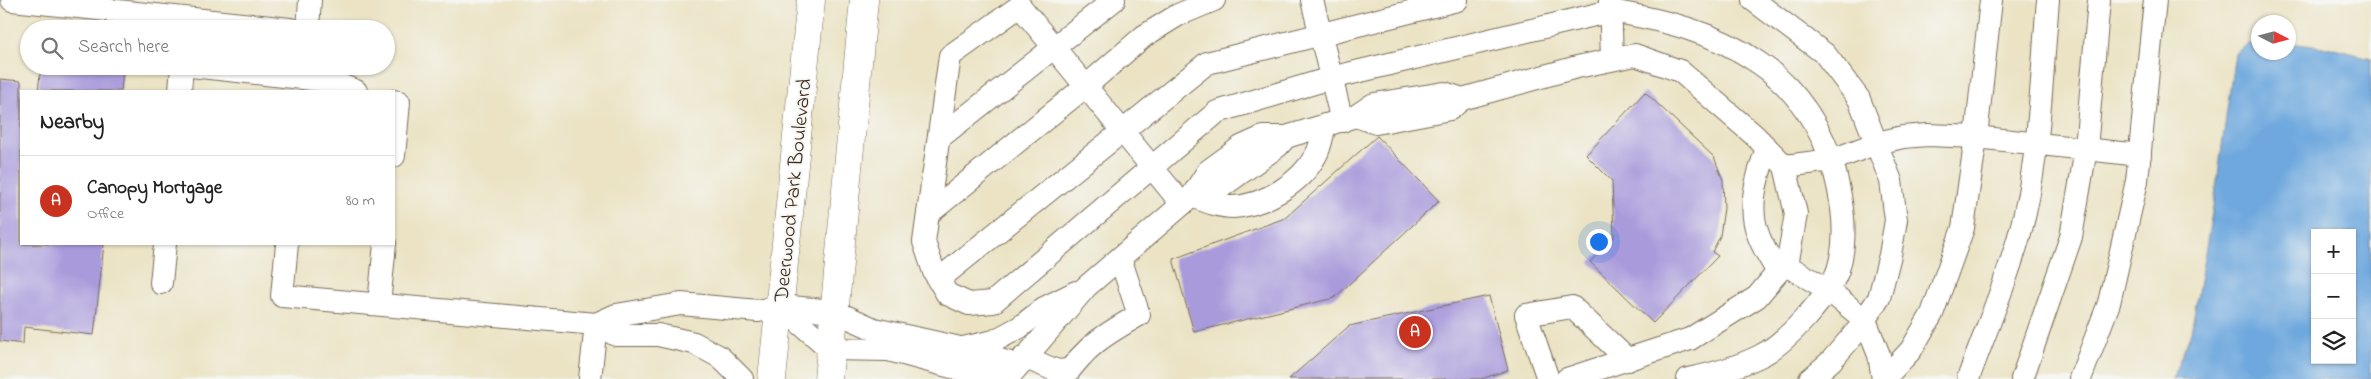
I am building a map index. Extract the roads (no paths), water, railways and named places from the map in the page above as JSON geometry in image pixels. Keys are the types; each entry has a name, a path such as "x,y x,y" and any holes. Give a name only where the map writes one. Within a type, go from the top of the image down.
{"main road":[{"name":"Deerwood Park Boulevard","path":"772,379 811,0"},
{"path":"828,379 864,0"}],"lane":[{"path":"12,0 219,20"},
{"path":"309,20 310,0"},
{"path":"939,138 1114,0"},
{"path":"928,214 1086,86 1144,36 1178,15 1214,0"},
{"path":"1312,0 1331,78 1341,121 1305,172 1284,188 1263,200 1234,207 1187,200 1153,168 1053,47 1022,3 950,56 924,242 934,272 947,294 969,304 993,302 1153,168 1217,112 1331,78 1610,5 1707,34 1760,64 1790,90 1815,122 1832,160 1844,207 1843,239 1838,271 1820,301 1797,327 1762,356 1721,372 1688,379"},
{"path":"938,280 1207,63 1457,0"},
{"path":"1753,0 1825,54 1859,99 1891,180 1896,220 1890,255 1879,298 1865,320 1831,362 1810,379"},
{"path":"1883,379 1911,350 1932,314 1963,228 1976,137 1991,0"},
{"path":"1968,379 2014,252 2025,212 2035,144 2048,0"},
{"path":"2022,379 2071,237 2086,149 2099,0"},
{"path":"2080,379 2109,303 2137,181 2155,0"},
{"path":"1610,5 1612,59"},
{"path":"1016,367 1086,287 1187,200 1217,190 1278,146 1286,137 1341,121 1376,122 1450,109 1462,99 1576,67 1635,55 1680,72 1768,148 1785,166 1796,214 1788,260 1757,297 1690,339 1581,377"},
{"path":"180,90 181,75"},
{"path":"275,75 330,81 353,90"},
{"path":"395,101 399,102 395,145"},
{"path":"1785,166 1832,160 1877,143 1904,137 1928,135 1976,137 2140,155"},
{"path":"1768,148 1755,183 1753,206 1757,234 1781,268 1827,289 1865,320 1879,355 1883,379"},
{"path":"161,283 165,245"},
{"path":"287,245 282,296 596,324 616,335 658,335 694,343 720,357 742,379"},
{"path":"379,304 385,245"},
{"path":"596,324 616,315 681,304 758,311 780,306 834,311 874,329 962,348 1016,367 1057,371 1066,374 1084,351 1107,333 1139,315 1120,258"},
{"path":"962,348 994,341 1020,327 1044,308 1086,287"},
{"path":"780,306 830,349 888,350 996,379"},
{"path":"1548,379 1526,315 1572,307 1628,360"},
{"path":"590,379 596,324"}],"water":[{"path":"2251,44 2251,60 2296,60 2296,44 2331,48 2371,58 2371,379 2172,379 2191,332 2215,196 2235,53"}],"place":[{"name":"Canopy Mortgage","path":"1415,332"}]}
